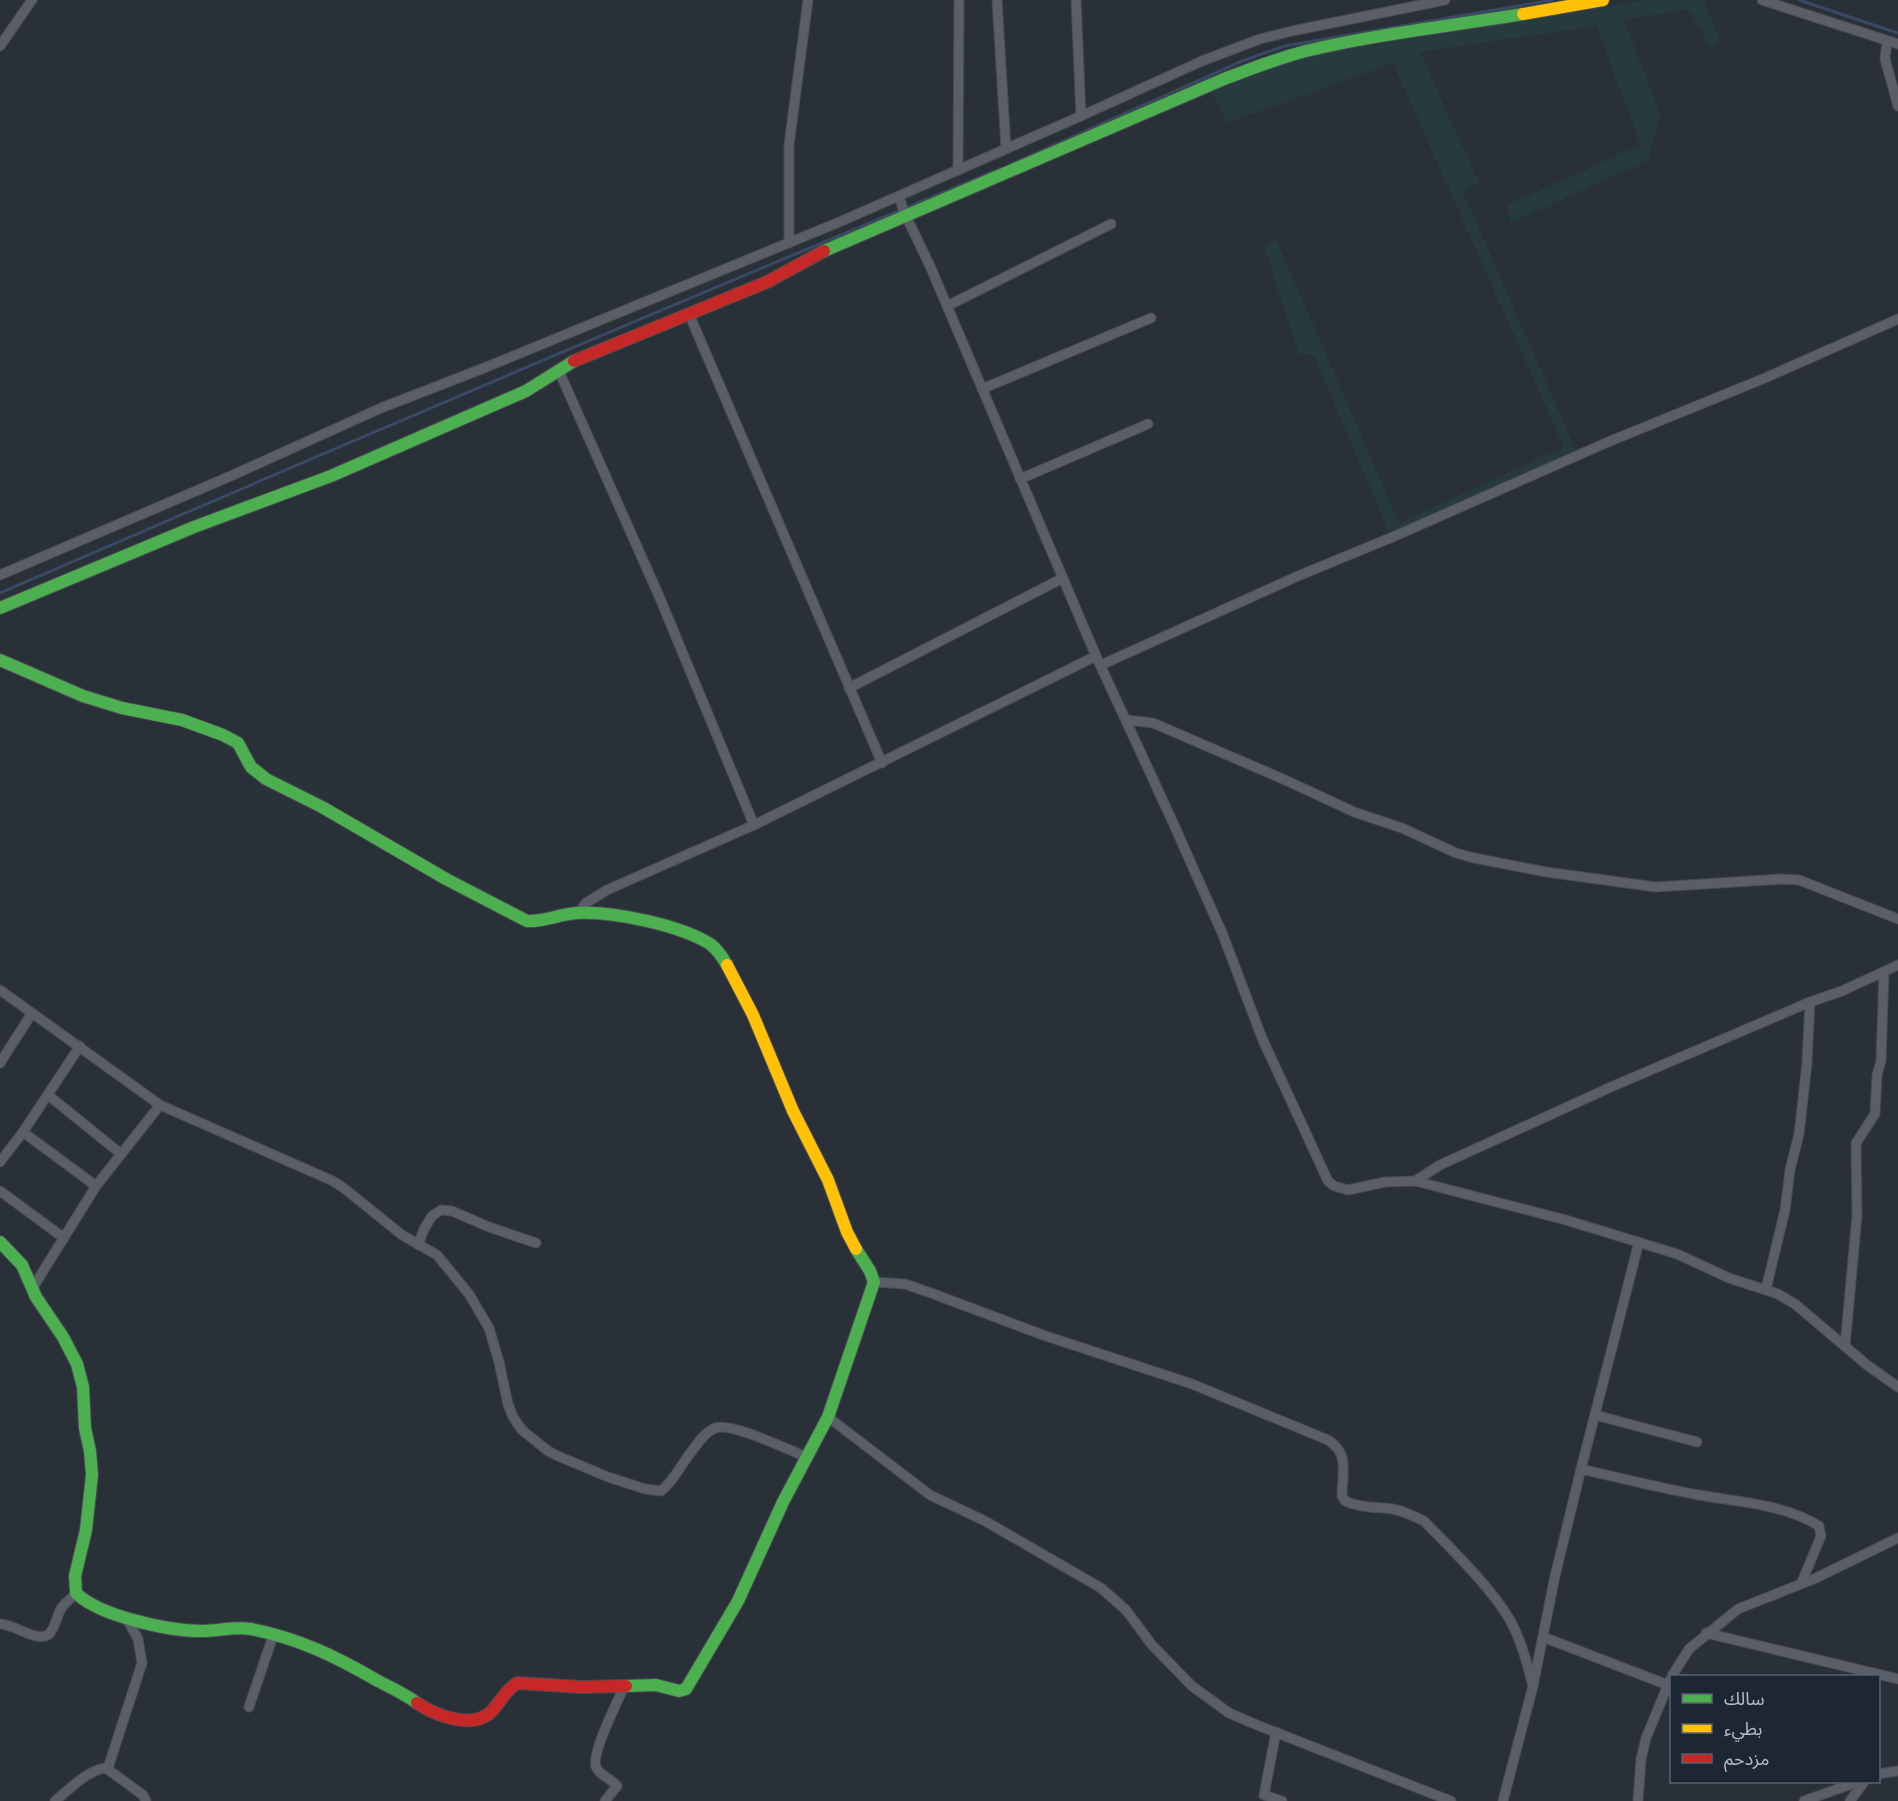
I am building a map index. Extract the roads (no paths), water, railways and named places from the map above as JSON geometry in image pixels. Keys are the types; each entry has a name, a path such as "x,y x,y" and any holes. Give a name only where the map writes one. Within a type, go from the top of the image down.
{"street":[{"path":"0,46 32,0"},
{"path":"789,243 789,145 808,0"},
{"path":"958,170 959,0"},
{"path":"997,0 1006,148"},
{"path":"1076,0 1081,116"},
{"path":"0,608 194,526 331,476 526,391 576,359 767,282 902,206 958,170 1202,61 1260,39 1445,0"},
{"path":"0,575 234,475 381,408 789,243 902,206 1276,60 1356,40 1603,0"},
{"path":"1762,0 1898,44"},
{"path":"1887,40 1885,59 1898,106"},
{"path":"902,206 930,266 1096,656 1223,935 1262,1038 1328,1181 1334,1186 1348,1190 1385,1182 1415,1181 1566,1220 1677,1254 1729,1278 1778,1294 1898,1387"},
{"path":"947,306 1111,224"},
{"path":"689,314 882,764"},
{"path":"982,389 1151,318"},
{"path":"1101,665 1298,576 1898,319"},
{"path":"558,369 658,596 754,825"},
{"path":"1020,479 1148,424"},
{"path":"849,688 1063,578"},
{"path":"578,913 586,903 607,890 754,825 882,764 1096,656"},
{"path":"0,660 83,696 122,708 182,720 223,735 242,748 251,767 266,779 322,807 446,879 521,918 542,922 578,913 655,924 712,946 720,953 755,1018 799,1123 828,1180 850,1239 870,1269 874,1282 828,1417 783,1502 738,1600 686,1689 680,1691 656,1685 581,1687 523,1682 509,1688 491,1714 480,1718 459,1719 428,1710 401,1691 387,1686 346,1661 315,1648 243,1628 182,1630 126,1617 86,1601 76,1593"},
{"path":"1126,720 1153,723 1354,812 1402,828 1474,858 1546,873 1649,886 1799,880 1898,919"},
{"path":"1415,1181 1440,1165 1611,1087 1810,1002 1842,991 1898,965"},
{"path":"1845,1346 1857,1216 1856,1143 1875,1114 1877,1075 1881,1061 1884,972"},
{"path":"0,990 160,1105 333,1181 390,1226 437,1255 469,1294 489,1328 513,1417 522,1430 548,1451 608,1477 653,1491 664,1489 705,1435 717,1427 743,1431 807,1457"},
{"path":"1766,1289 1785,1210 1790,1170 1799,1134 1807,1063 1810,1002"},
{"path":"0,1063 32,1013"},
{"path":"0,1162 23,1132 80,1046"},
{"path":"48,1095 121,1154"},
{"path":"32,1289 96,1185 160,1105"},
{"path":"23,1132 96,1185"},
{"path":"0,1191 64,1238"},
{"path":"418,1245 432,1216 441,1210 452,1211 536,1243"},
{"path":"0,1242 22,1265 32,1289 63,1337 77,1364 83,1387 85,1428 92,1475 86,1530 75,1572 76,1593 62,1608 54,1626 46,1636 41,1638 13,1626 0,1624"},
{"path":"1503,1801 1533,1686 1555,1576 1581,1469 1639,1242"},
{"path":"874,1282 905,1284 932,1293 1043,1335 1192,1384 1328,1440 1342,1452 1342,1496 1345,1501 1353,1505 1394,1509 1412,1514 1424,1521 1496,1599 1523,1648 1533,1686"},
{"path":"1595,1415 1697,1442"},
{"path":"828,1417 930,1495 985,1521 1101,1588 1126,1610 1152,1645 1192,1686 1229,1713 1451,1801"},
{"path":"1581,1469 1696,1494 1771,1507 1809,1520 1818,1526 1821,1536 1801,1584"},
{"path":"1674,1675 1689,1649 1731,1613 1746,1604 1801,1584 1898,1539"},
{"path":"108,1768 142,1663 138,1639 126,1617"},
{"path":"1706,1634 1898,1679"},
{"path":"249,1707 273,1636"},
{"path":"1543,1637 1670,1680"},
{"path":"1638,1801 1641,1759 1646,1737 1670,1682"},
{"path":"605,1801 617,1786 597,1769 599,1743 625,1685"},
{"path":"1276,1732 1264,1795 1282,1801"},
{"path":"55,1801 89,1774 98,1769 108,1768"},
{"path":"108,1768 118,1779 143,1795 146,1801"},
{"path":"1880,1774 1898,1771"},
{"path":"1804,1801 1854,1783"},
{"path":"1850,1801 1863,1783"}],"waterway":[{"path":"1012,164 1242,61 1285,46 1552,0"},
{"path":"1799,0 1898,33"},
{"path":"0,593 500,379 1000,169"}]}
